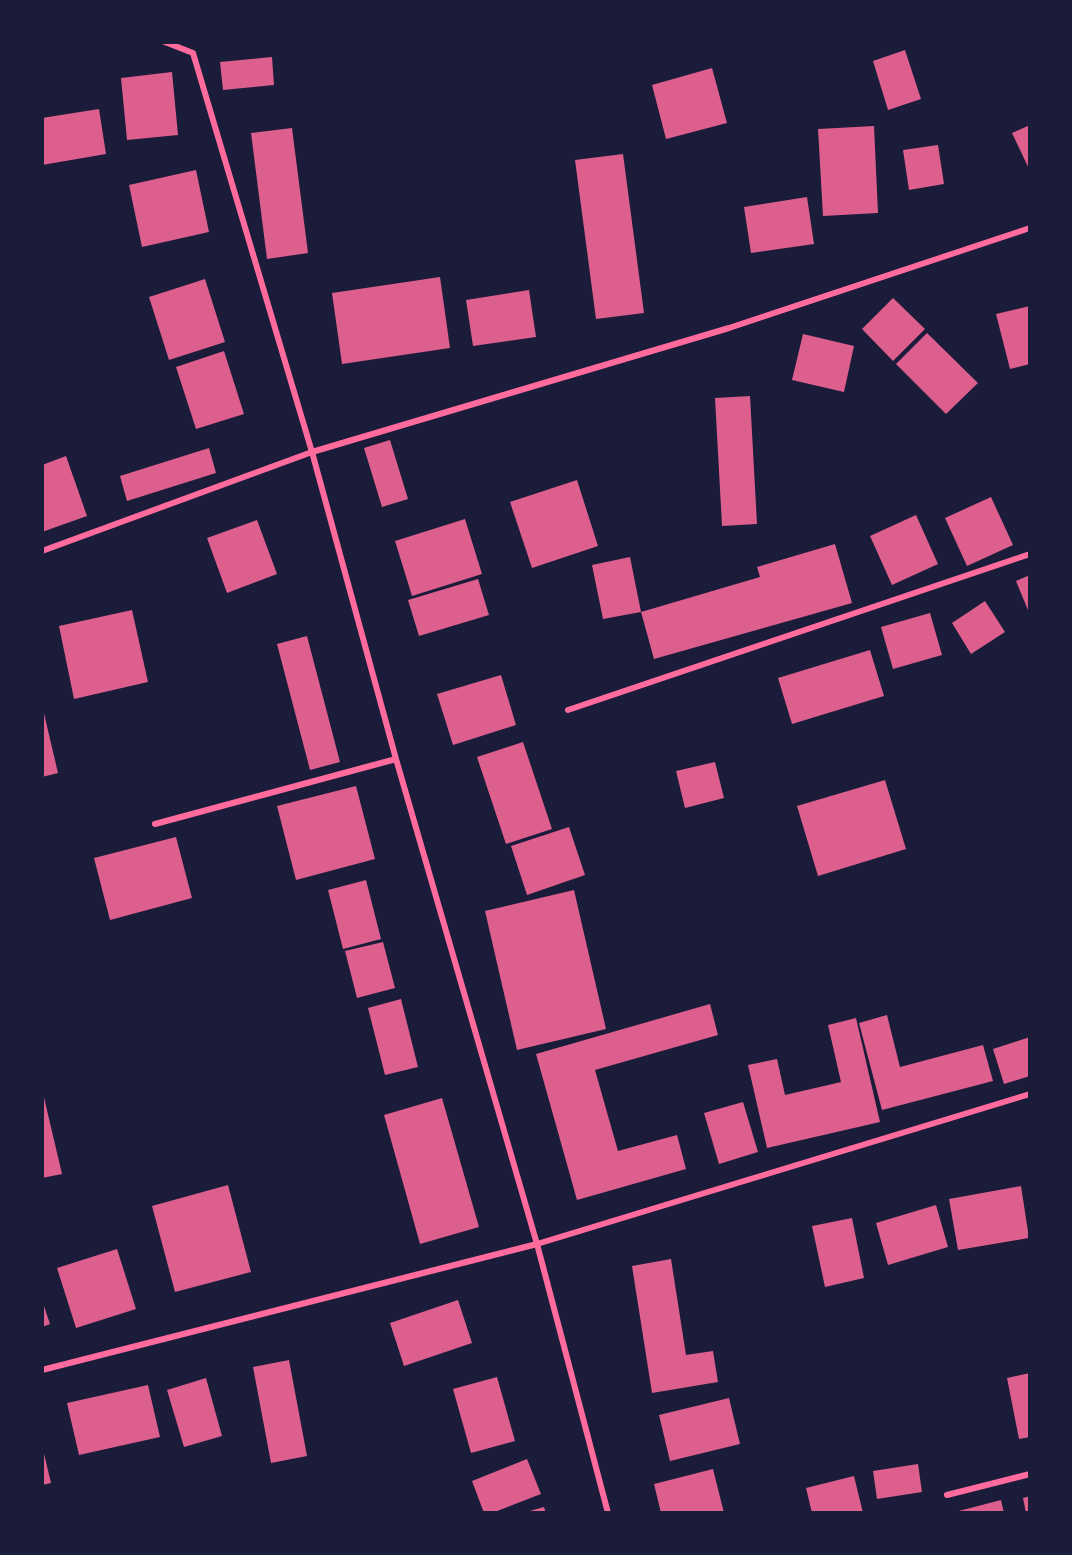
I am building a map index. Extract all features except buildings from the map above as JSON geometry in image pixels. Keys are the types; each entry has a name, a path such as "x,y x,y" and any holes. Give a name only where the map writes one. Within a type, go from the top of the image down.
{"street":[{"path":"165,42 193,53 312,452 396,759 537,1244 608,1513"},
{"path":"42,552 312,452 729,328 1030,228"},
{"path":"568,710 1030,554"},
{"path":"155,824 396,759"},
{"path":"42,1370 537,1244 1030,1094"},
{"path":"947,1495 1030,1474"}]}
